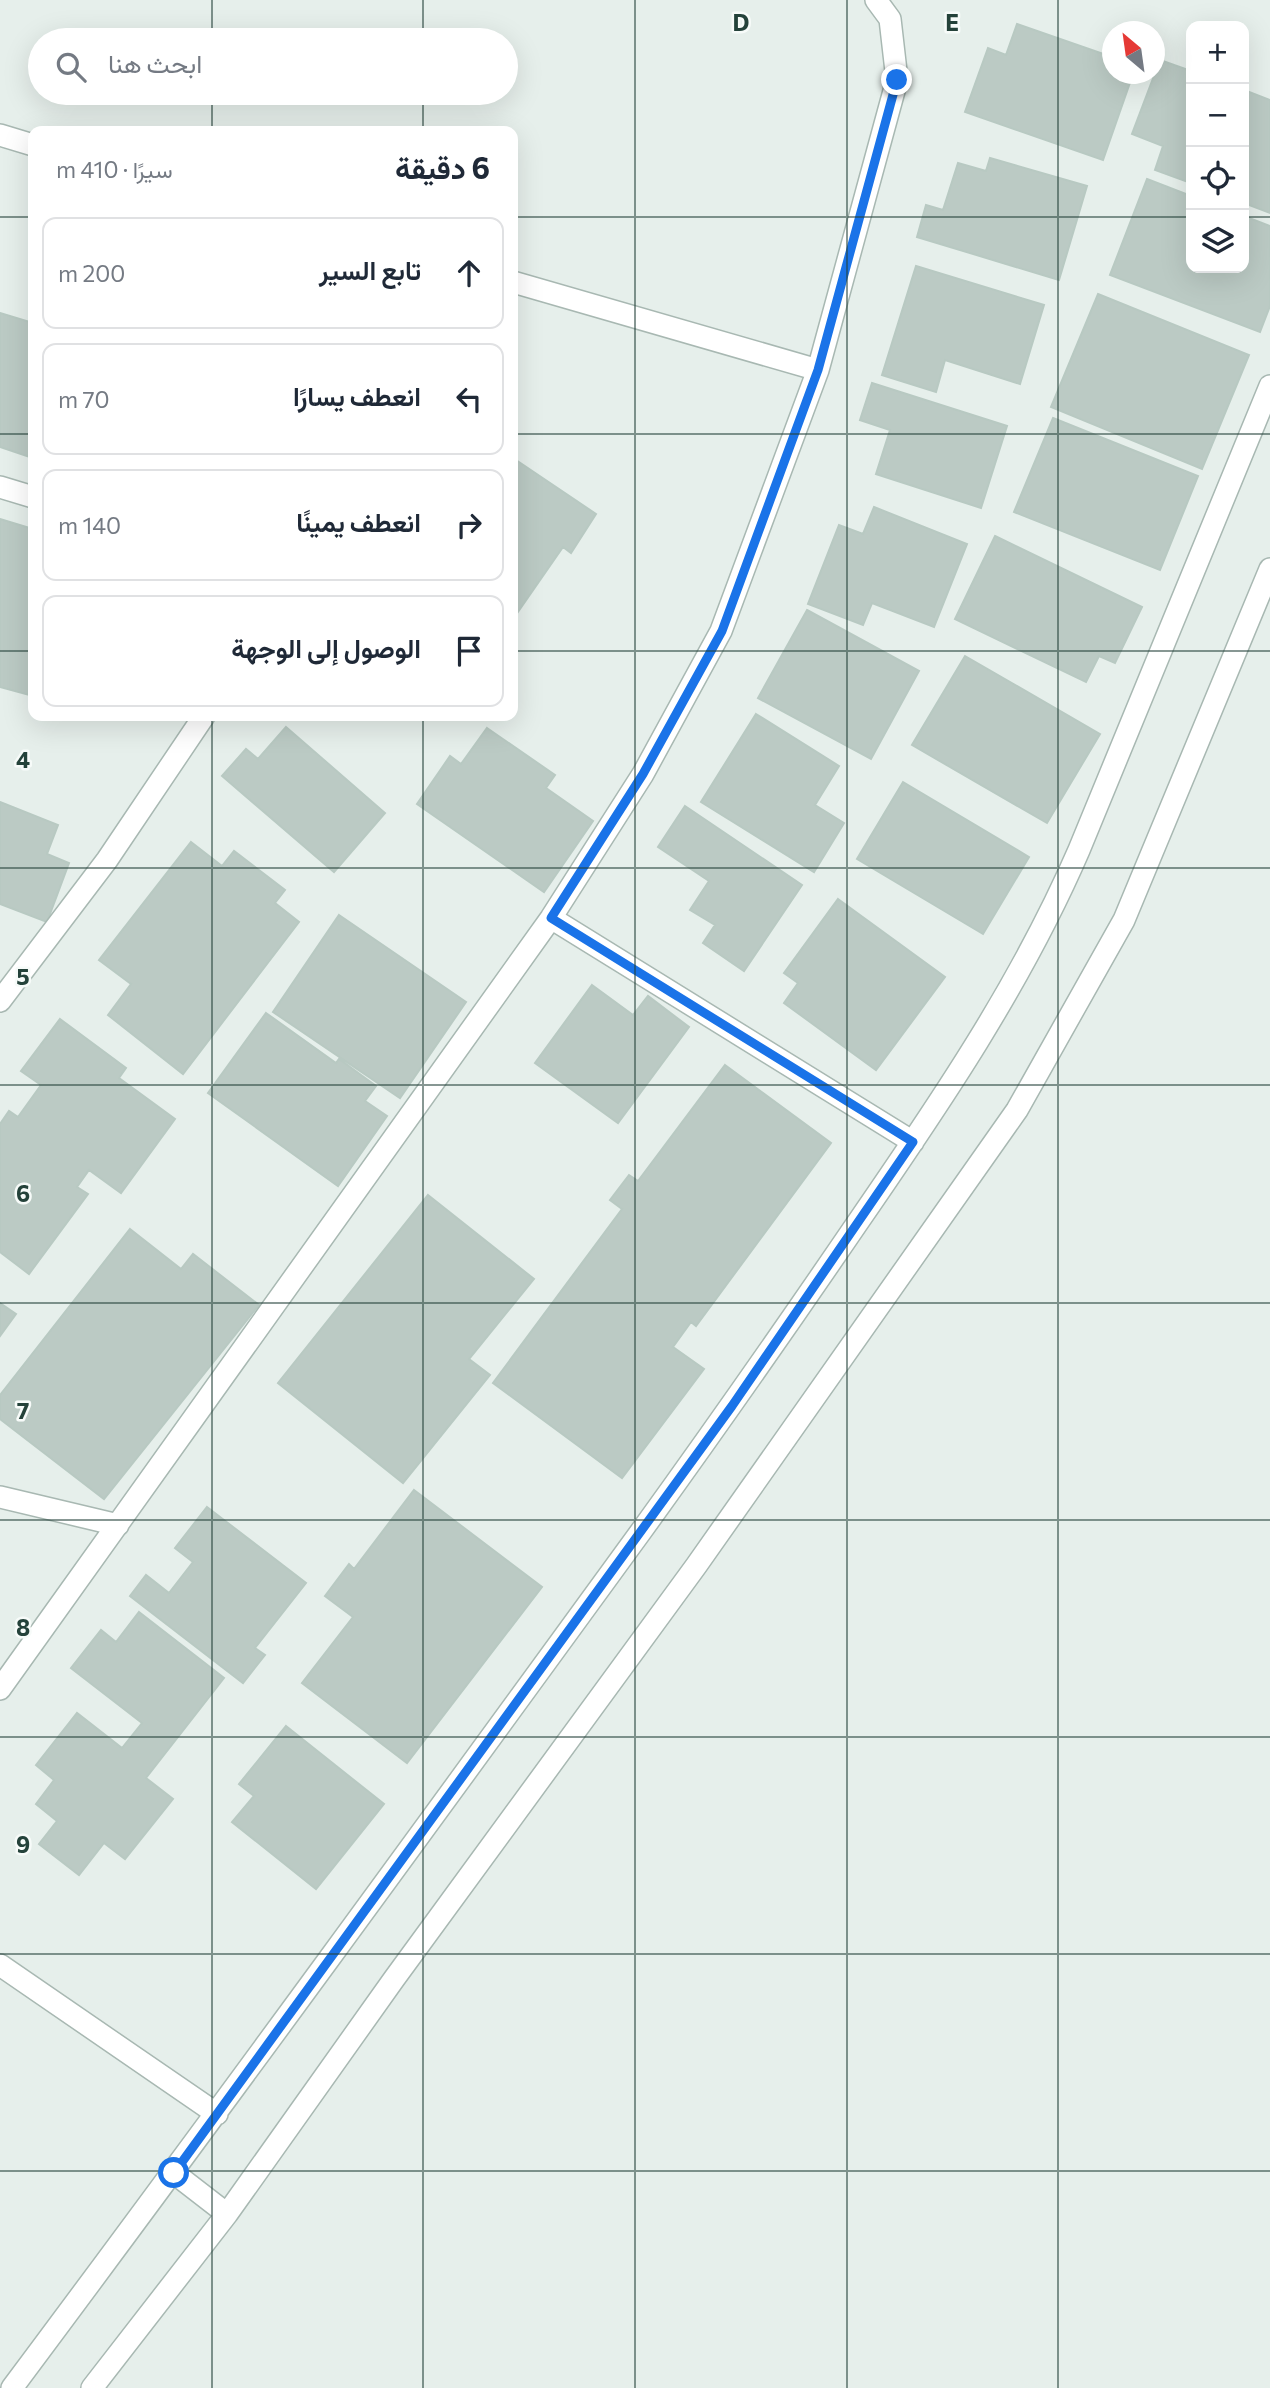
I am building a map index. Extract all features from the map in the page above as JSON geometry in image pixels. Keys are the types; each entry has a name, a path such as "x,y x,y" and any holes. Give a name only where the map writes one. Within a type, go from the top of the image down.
{"street":[{"path":"0,1689 551,918 643,774 722,631 818,370 897,80 890,19 876,0"},
{"path":"0,135 28,143"},
{"path":"518,283 818,370"},
{"path":"12,2388 174,2173 724,1417 913,1142 1014,986 1055,906 1270,386"},
{"path":"0,487 28,495"},
{"path":"92,2388 227,2214 394,1979 704,1555 1017,1110 1124,920 1270,569"},
{"path":"0,1001 107,860 201,721"},
{"path":"551,918 913,1142"},
{"path":"0,1497 118,1525"},
{"path":"0,1965 217,2114"},
{"path":"174,2173 227,2214"}],"building":[{"path":"1017,24 1102,54 1102,84 1130,84 1103,160 965,112 988,48 1006,55"},
{"path":"1165,62 1186,69 1186,181 1155,170 1163,146 1132,134 1151,84 1165,84"},
{"path":"1249,92 1270,100 1270,213 1249,205"},
{"path":"990,158 1087,186 1059,280 917,237 926,205 943,210 958,163 986,171"},
{"path":"1147,179 1186,194 1186,273 1249,273 1249,218 1270,226 1270,306 1260,332 1110,275"},
{"path":"916,266 1044,305 1020,384 945,360 936,392 882,375"},
{"path":"1098,294 1249,355 1202,469 1051,407"},
{"path":"0,313 28,321 28,456 0,447"},
{"path":"872,383 1007,426 981,508 876,474 890,430 860,420"},
{"path":"1053,418 1198,476 1160,570 1014,512"},
{"path":"518,461 596,514 571,553 563,547 518,612"},
{"path":"874,507 967,544 934,627 872,603 863,625 808,604 839,525 863,534"},
{"path":"0,519 28,527 28,695 0,687"},
{"path":"995,536 1142,607 1115,663 1099,656 1086,682 955,619"},
{"path":"807,610 919,671 871,759 758,698"},
{"path":"965,656 1100,734 1047,823 912,745"},
{"path":"756,714 839,766 815,805 844,823 814,872 701,802"},
{"path":"286,727 385,813 334,872 222,776 246,749 258,759"},
{"path":"487,728 555,775 546,788 593,821 544,892 417,804 450,756 461,764"},
{"path":"903,782 1029,857 983,934 857,859"},
{"path":"0,802 58,825 47,854 69,863 47,922 0,904"},
{"path":"685,806 802,885 744,971 703,943 715,925 690,910 709,881 658,847"},
{"path":"191,842 222,866 234,851 285,890 275,903 299,922 183,1074 108,1015 131,984 99,960"},
{"path":"838,899 945,977 876,1070 784,1003 798,983 784,973"},
{"path":"339,915 466,1002 400,1098 273,1012"},
{"path":"592,985 633,1015 648,996 689,1027 618,1123 535,1063"},
{"path":"266,1013 336,1063 339,1059 376,1086 365,1101 387,1116 338,1186 208,1093"},
{"path":"60,1019 126,1068 119,1078 175,1119 121,1193 89,1170 77,1187 88,1194 29,1274 0,1252 0,1124 9,1111 18,1117 41,1085 21,1071"},
{"path":"725,1065 831,1143 696,1326 691,1322 673,1347 704,1369 622,1478 493,1383 622,1209 610,1200 629,1175 638,1181"},
{"path":"428,1195 534,1279 469,1359 490,1375 403,1483 278,1383"},
{"path":"130,1229 181,1269 193,1254 259,1305 104,1499 0,1419 0,1395"},
{"path":"0,1303 16,1314 0,1336"},
{"path":"414,1490 542,1587 407,1763 302,1683 353,1617 325,1596 349,1564 354,1569"},
{"path":"207,1507 306,1583 255,1648 265,1655 243,1683 130,1596 146,1575 169,1593 193,1562 175,1548"},
{"path":"139,1612 224,1678 146,1778 173,1799 125,1859 104,1843 79,1875 39,1844 57,1821 36,1804 54,1780 36,1765 77,1713 122,1748 142,1723 71,1668 101,1630 116,1642"},
{"path":"286,1726 384,1804 316,1889 232,1822 254,1796 239,1784"}],"route":[{"path":"174,2173 732,1406 913,1142 551,918 643,774 722,631 818,370 897,80"}]}
